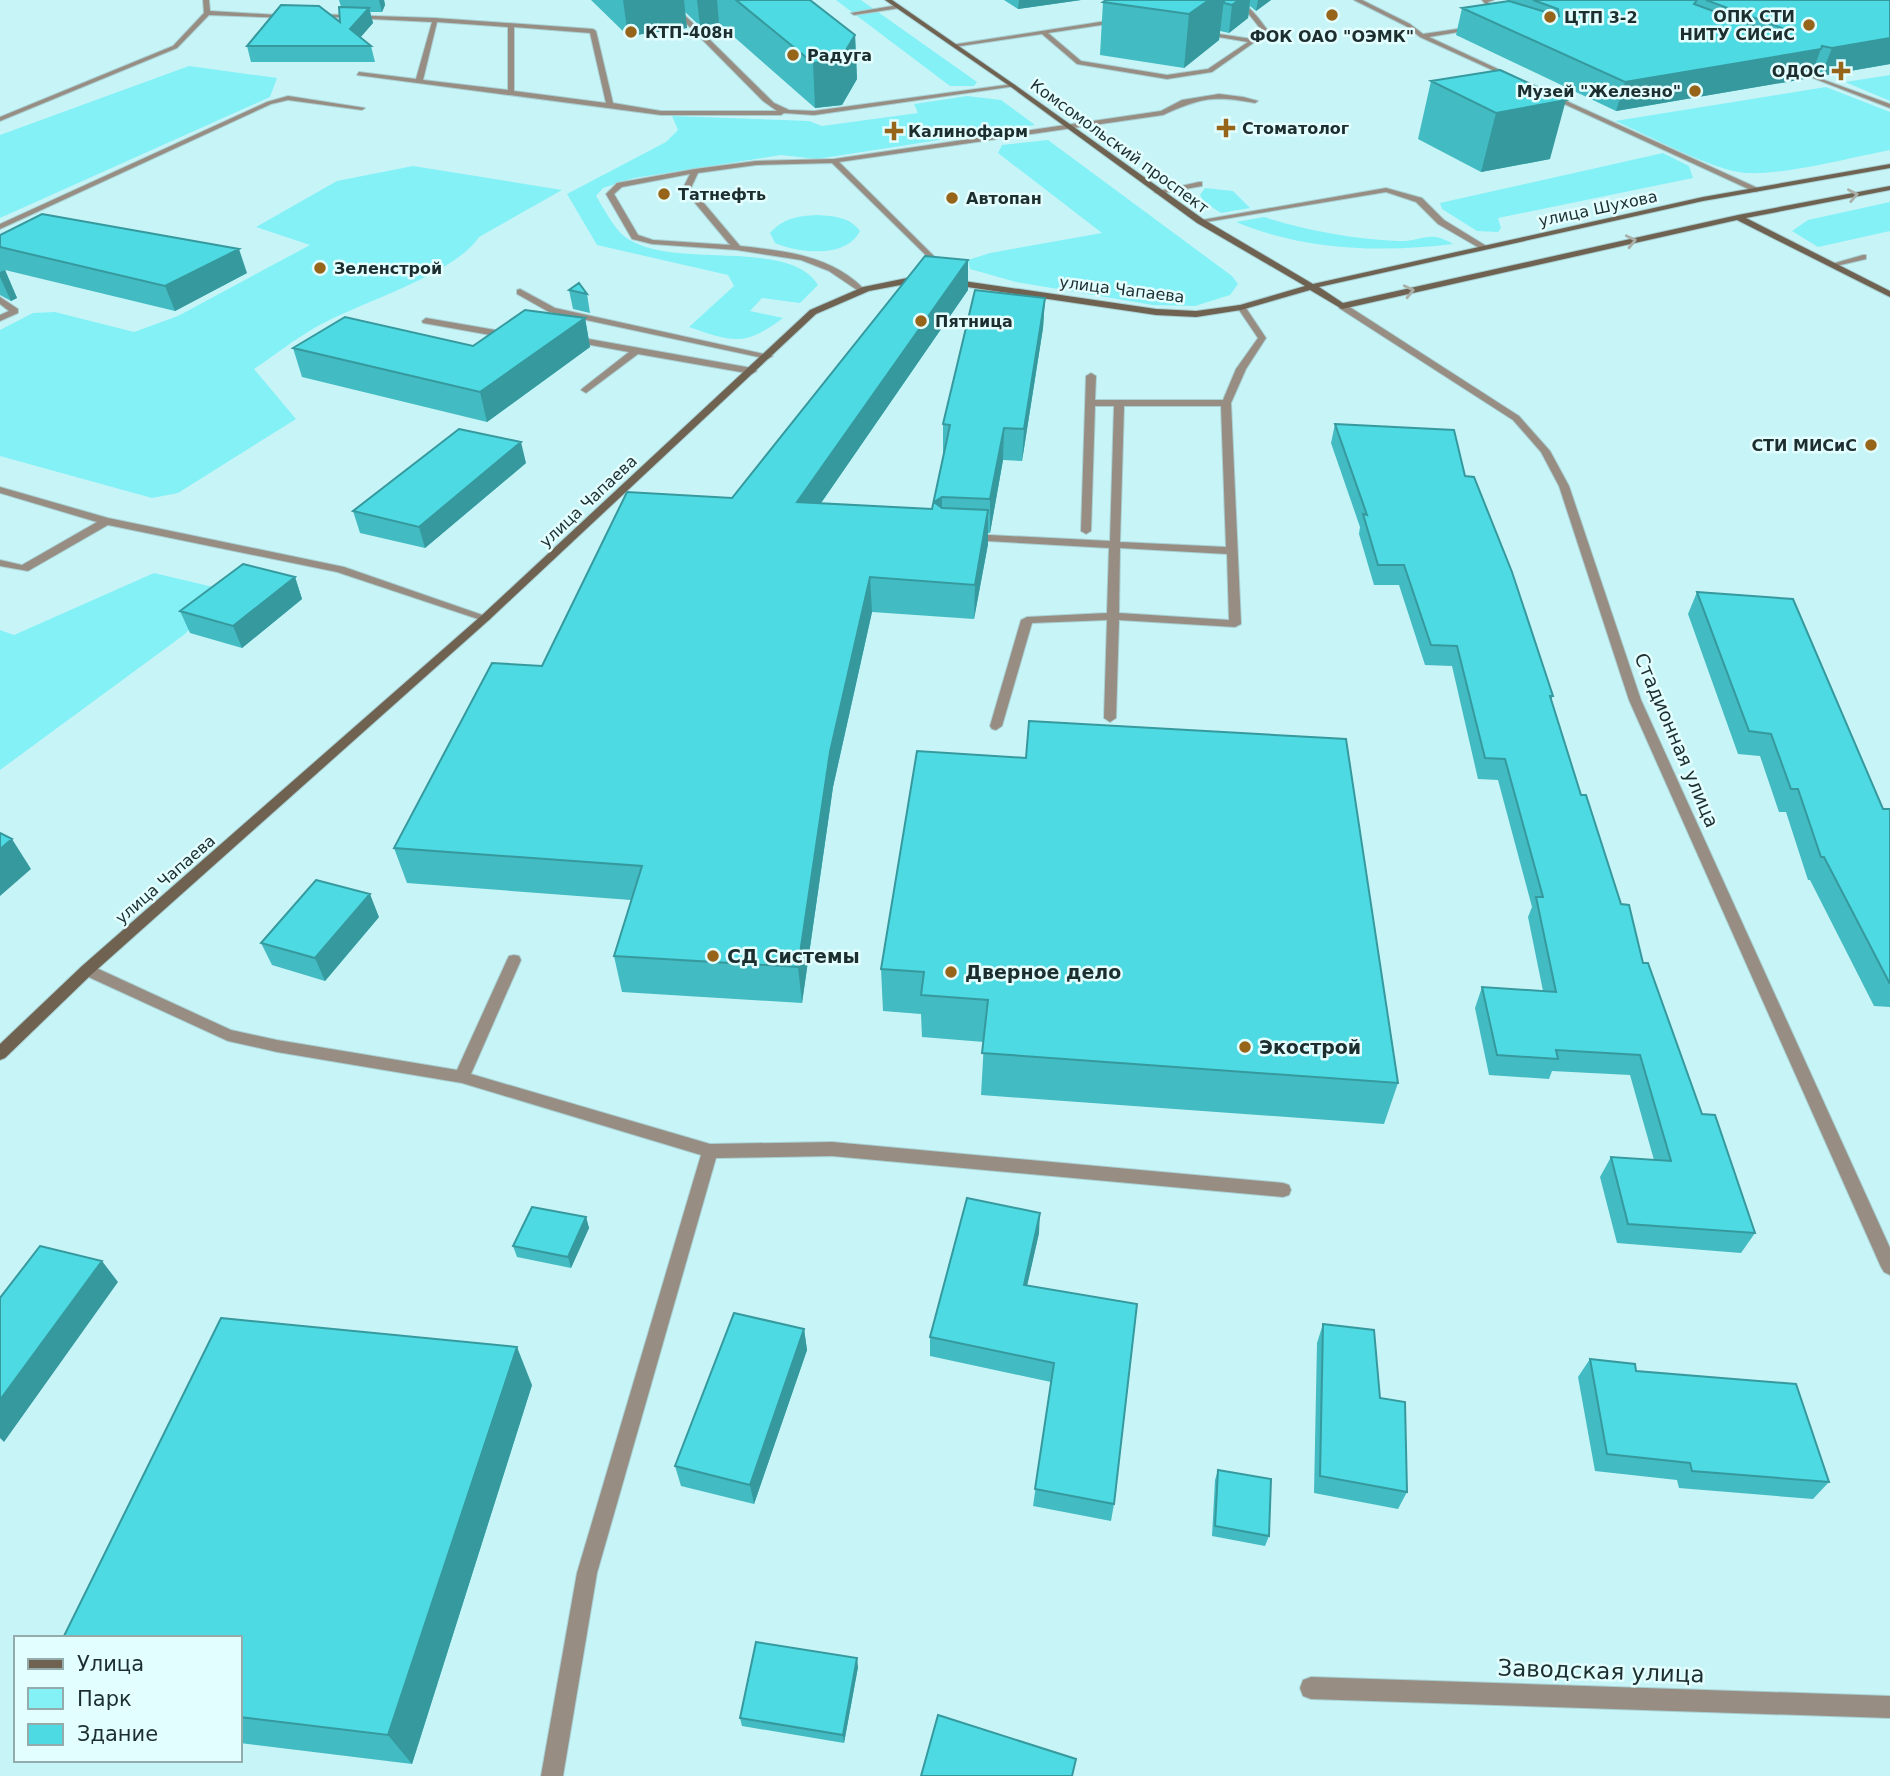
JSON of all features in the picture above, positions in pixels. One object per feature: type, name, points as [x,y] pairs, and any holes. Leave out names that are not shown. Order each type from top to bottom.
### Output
[{"type":"main road","name":"Комсомольский проспект","points":[[888,0],[1200,221],[1230,241],[1314,286],[1342,306]]},
{"type":"main road","name":"улица Шухова","points":[[1314,286],[1703,199],[1890,166]]},
{"type":"main road","points":[[1342,306],[1738,217],[1890,188]]},
{"type":"main road","points":[[1738,217],[1890,294]]},
{"type":"main road","name":"улица Чапаева","points":[[0,1054],[87,970],[485,618],[813,312],[860,289],[889,283],[943,281],[1156,312],[1196,314],[1241,307],[1314,286]]},
{"type":"street","points":[[0,118],[175,47],[206,13],[206,0]]},
{"type":"street","points":[[666,0],[772,108],[790,113]]},
{"type":"street","points":[[1044,33],[1079,63],[1167,77],[1210,71],[1266,32],[1246,7],[1232,0]]},
{"type":"street","points":[[1357,0],[1408,25],[1422,36],[1522,82]]},
{"type":"street","points":[[1491,0],[1484,1],[1504,23],[1491,25]]},
{"type":"street","points":[[854,13],[898,7]]},
{"type":"street","points":[[206,13],[435,20],[593,31],[610,106]]},
{"type":"street","points":[[419,81],[435,20]]},
{"type":"street","points":[[954,45],[1128,22]]},
{"type":"street","points":[[511,25],[511,93]]},
{"type":"street","points":[[1422,36],[1478,27]]},
{"type":"street","points":[[701,34],[731,30]]},
{"type":"street","points":[[1188,30],[1252,41]]},
{"type":"street","points":[[359,74],[661,113],[814,113],[1013,86]]},
{"type":"street","points":[[1815,77],[1890,106]]},
{"type":"street","points":[[932,88],[940,94]]},
{"type":"street","points":[[860,289],[842,272],[811,260],[737,248],[652,242],[635,237],[610,194],[620,185],[695,171],[756,163],[834,161],[1163,113],[1179,101],[1228,95],[1255,101]]},
{"type":"street","points":[[1546,97],[1559,99],[1758,190]]},
{"type":"street","points":[[0,228],[269,103],[288,98],[362,108]]},
{"type":"street","points":[[834,161],[943,281]]},
{"type":"street","points":[[687,188],[695,171]]},
{"type":"street","points":[[1158,192],[1199,184]]},
{"type":"street","points":[[1200,221],[1386,190],[1419,200],[1441,222],[1484,247]]},
{"type":"street","points":[[694,197],[737,248]]},
{"type":"street","points":[[1832,265],[1863,257]]},
{"type":"street","points":[[520,292],[552,310],[768,356]]},
{"type":"street","points":[[0,299],[15,311],[0,318]]},
{"type":"street","name":"Стадионная улица","points":[[1342,306],[1516,418],[1545,451],[1564,486],[1635,700],[1890,1267]]},
{"type":"street","points":[[996,726],[1027,620],[1112,615],[1235,624],[1226,403],[1241,369],[1262,338],[1241,307]]},
{"type":"street","points":[[426,321],[502,336],[514,334]]},
{"type":"street","points":[[564,337],[752,371]]},
{"type":"street","points":[[586,390],[636,351]]},
{"type":"street","points":[[1086,531],[1091,376]]},
{"type":"street","points":[[1090,403],[1226,403]]},
{"type":"street","points":[[1110,719],[1119,403]]},
{"type":"street","points":[[0,490],[106,521],[340,569],[485,618]]},
{"type":"street","points":[[0,563],[24,569],[106,521]]},
{"type":"street","points":[[955,537],[1231,551]]},
{"type":"street","points":[[462,1077],[514,960]]},
{"type":"street","points":[[87,970],[228,1035],[462,1077],[710,1150],[832,1149],[1283,1190]]},
{"type":"street","points":[[552,1776],[587,1573],[710,1150]]},
{"type":"street","name":"Заводская улица","points":[[1311,1688],[1890,1707]]},
{"type":"green space","points":[[836,0],[861,0],[977,82],[974,86],[950,86]]},
{"type":"green space","points":[[189,66],[277,78],[270,97],[0,218],[0,135]]},
{"type":"green space","points":[[1890,75],[1890,101],[1845,82]]},
{"type":"green space","points":[[1826,87],[1890,112],[1890,150],[1798,169],[1746,173],[1716,166],[1615,121]]},
{"type":"green space","points":[[967,96],[1001,100],[1035,125],[817,159],[781,155],[634,178],[603,188],[596,196],[612,222],[624,236],[644,246],[669,252],[756,257],[782,262],[803,270],[818,285],[800,303],[762,298],[750,311],[783,318],[748,338],[717,336],[689,327],[734,286],[728,275],[597,245],[567,194],[666,142],[678,130],[672,116],[809,121],[822,126],[918,113],[914,104]]},
{"type":"green space","points":[[1048,140],[1232,276],[1238,284],[1230,295],[1195,306],[1153,305],[1016,282],[970,269],[968,260],[990,253],[1102,233],[998,153],[1002,145]]},
{"type":"green space","points":[[1663,153],[1689,166],[1693,178],[1498,218],[1501,228],[1498,232],[1477,231],[1442,209],[1440,203]]},
{"type":"green space","points":[[413,166],[562,190],[479,237],[467,251],[449,264],[316,327],[254,369],[296,419],[178,493],[152,498],[0,456],[0,330],[33,313],[55,312],[134,332],[178,316],[310,245],[256,227],[337,181]]},
{"type":"green space","points":[[1205,188],[1233,191],[1250,208],[1221,213],[1204,202],[1200,195]]},
{"type":"green space","points":[[1890,202],[1890,231],[1818,247],[1792,231],[1808,220]]},
{"type":"green space","points":[[817,215],[846,220],[860,231],[853,240],[833,250],[809,251],[775,243],[770,233],[780,224],[797,217]]},
{"type":"green space","points":[[1264,217],[1347,236],[1397,241],[1437,237],[1453,244],[1398,248],[1343,247],[1288,239],[1236,222]]},
{"type":"green space","points":[[154,573],[226,590],[185,634],[0,770],[0,630],[14,635]]},
{"type":"building","points":[[736,0],[810,0],[855,35],[840,60],[813,63]]},
{"type":"building","points":[[1209,0],[1189,14],[1103,2]]},
{"type":"building","points":[[1224,0],[1239,0],[1232,5],[1224,3]]},
{"type":"building","points":[[1533,0],[1697,0],[1694,4],[1776,34],[1784,33],[1782,28],[1706,0],[1890,0],[1890,38],[1832,48],[1822,46],[1821,49],[1625,82],[1462,8],[1509,1],[1559,16],[1558,9]]},
{"type":"building","points":[[281,5],[319,6],[340,22],[339,7],[369,8],[350,29],[371,46],[247,46]]},
{"type":"building","points":[[1500,70],[1566,100],[1496,113],[1431,81]]},
{"type":"building","points":[[42,214],[239,249],[165,286],[0,247],[0,235]]},
{"type":"building","points":[[925,256],[968,260],[797,502],[932,509],[950,425],[943,424],[975,290],[1045,298],[1024,429],[1004,428],[990,499],[942,497],[934,502],[942,508],[988,510],[975,585],[870,577],[830,752],[798,967],[614,956],[642,866],[394,848],[492,663],[542,666],[627,492],[732,498]]},
{"type":"building","points":[[579,283],[587,294],[569,290]]},
{"type":"building","points":[[525,310],[585,318],[480,392],[293,348],[345,317],[473,346]]},
{"type":"building","points":[[1335,424],[1454,430],[1465,476],[1474,477],[1512,572],[1553,696],[1550,696],[1581,795],[1586,795],[1621,904],[1629,905],[1643,963],[1648,963],[1702,1114],[1715,1115],[1755,1233],[1628,1224],[1611,1157],[1671,1161],[1640,1055],[1556,1050],[1558,1059],[1497,1055],[1482,987],[1556,992],[1536,897],[1543,897],[1505,759],[1485,758],[1457,646],[1431,645],[1404,565],[1378,565],[1363,514],[1367,515]]},
{"type":"building","points":[[459,429],[521,442],[419,527],[353,511]]},
{"type":"building","points":[[243,564],[295,577],[233,626],[180,611]]},
{"type":"building","points":[[1697,592],[1793,599],[1883,809],[1890,809],[1890,984],[1824,857],[1821,857],[1798,789],[1791,789],[1771,734],[1749,731]]},
{"type":"building","points":[[1029,721],[1346,739],[1398,1083],[982,1053],[988,1000],[921,995],[924,972],[881,969],[917,751],[1026,758]]},
{"type":"building","points":[[0,833],[12,839],[0,849]]},
{"type":"building","points":[[316,880],[370,894],[315,958],[261,943]]},
{"type":"building","points":[[967,1198],[1040,1213],[1024,1285],[1137,1304],[1114,1504],[1035,1489],[1054,1363],[930,1337]]},
{"type":"building","points":[[532,1207],[586,1217],[568,1257],[513,1246]]},
{"type":"building","points":[[40,1246],[102,1261],[0,1400],[0,1298]]},
{"type":"building","points":[[734,1313],[804,1329],[750,1485],[675,1466]]},
{"type":"building","points":[[221,1318],[517,1347],[388,1735],[242,1717],[242,1636],[64,1636]]},
{"type":"building","points":[[1323,1324],[1374,1330],[1380,1398],[1405,1402],[1407,1492],[1320,1476]]},
{"type":"building","points":[[1590,1359],[1635,1364],[1636,1371],[1796,1384],[1829,1482],[1692,1471],[1690,1463],[1607,1454]]},
{"type":"building","points":[[1218,1470],[1271,1479],[1269,1536],[1215,1526]]},
{"type":"building","points":[[756,1642],[857,1658],[843,1735],[740,1718]]},
{"type":"building","points":[[938,1715],[1076,1759],[1072,1776],[921,1776]]},
{"type":"place","name":"ФОК ОАО \"ОЭМК\"","points":[[1332,15]]},
{"type":"place","name":"ЦТП 3-2","points":[[1550,17]]},
{"type":"place","name":"ОПК СТИ НИТУ СИСиС","points":[[1809,25]]},
{"type":"place","name":"КТП-408н","points":[[631,32]]},
{"type":"place","name":"Радуга","points":[[793,55]]},
{"type":"place","name":"ОДОС","points":[[1841,71]]},
{"type":"place","name":"Музей \"Железно\"","points":[[1695,91]]},
{"type":"place","name":"Стоматолог","points":[[1226,128]]},
{"type":"place","name":"Калинофарм","points":[[894,131]]},
{"type":"place","name":"Татнефть","points":[[664,194]]},
{"type":"place","name":"Автопан","points":[[952,198]]},
{"type":"place","name":"Зеленстрой","points":[[320,268]]},
{"type":"place","name":"Пятница","points":[[921,321]]},
{"type":"place","name":"СТИ МИСиС","points":[[1871,445]]},
{"type":"place","name":"СД Системы","points":[[713,956]]},
{"type":"place","name":"Дверное дело","points":[[951,972]]},
{"type":"place","name":"Экострой","points":[[1245,1047]]}]
